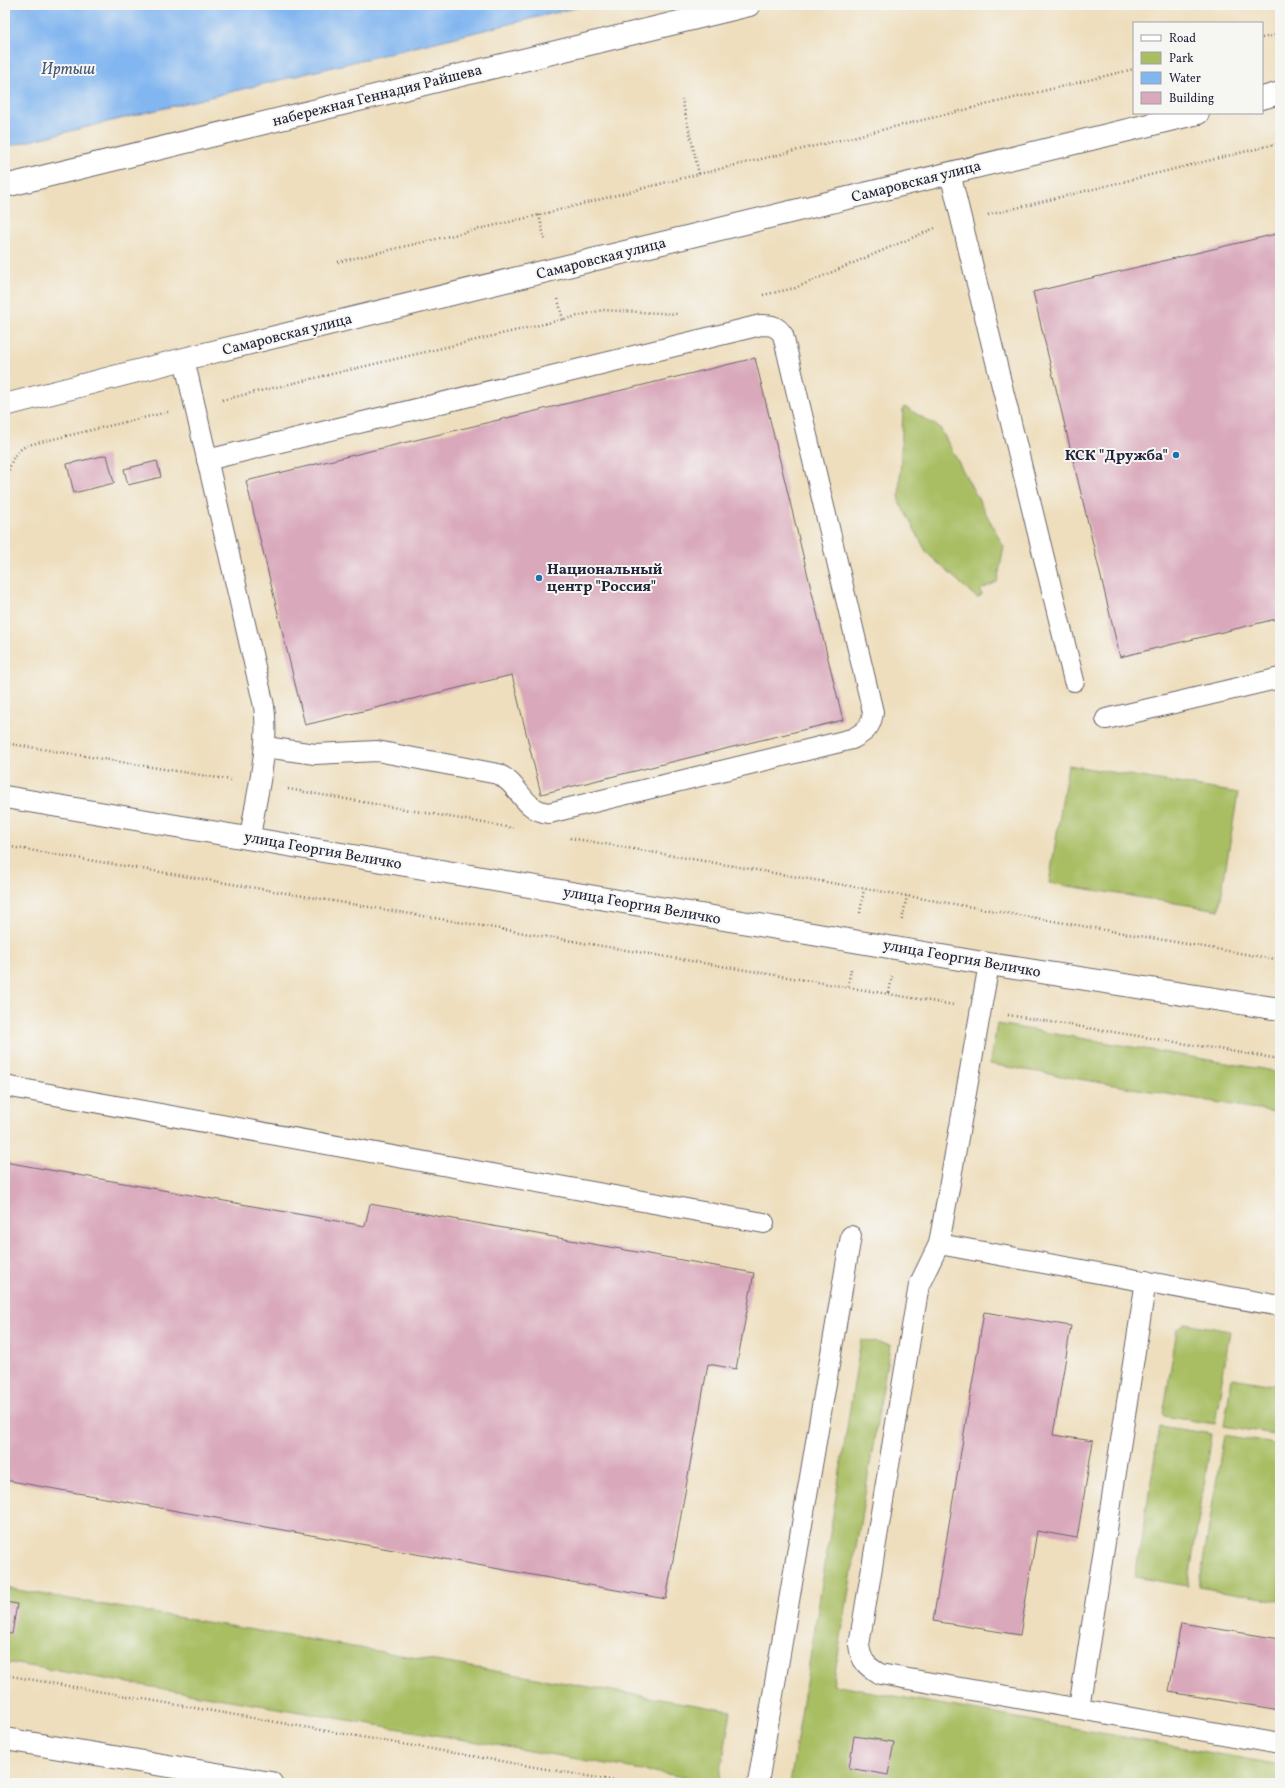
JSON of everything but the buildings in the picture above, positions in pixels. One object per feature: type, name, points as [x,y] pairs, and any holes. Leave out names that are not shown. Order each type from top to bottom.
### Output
[{"type":"street","name":"набережная Геннадия Райшева","points":[[5,186],[749,5]]},
{"type":"street","points":[[1263,98],[1280,93]]},
{"type":"street","name":"Самаровская улица","points":[[5,405],[184,359],[1194,114]]},
{"type":"street","name":"улица Георгия Величко","points":[[5,797],[989,964],[1280,1010]]},
{"type":"street","points":[[5,1739],[270,1783]]},
{"type":"lane","points":[[950,173],[1074,681]]},
{"type":"lane","points":[[207,460],[761,325],[771,325],[778,328],[783,335],[873,712],[872,724],[865,732],[852,739],[549,813],[533,809],[508,778],[498,774],[377,751],[315,754],[265,747]]},
{"type":"lane","points":[[184,359],[264,706],[266,722],[265,747],[250,838]]},
{"type":"lane","points":[[1106,719],[1280,678]]},
{"type":"lane","points":[[989,964],[939,1244],[919,1285],[859,1645],[861,1658],[868,1667],[880,1674],[1280,1744]]},
{"type":"lane","points":[[5,1086],[764,1223]]},
{"type":"lane","points":[[758,1783],[851,1236]]},
{"type":"lane","points":[[939,1244],[1280,1306]]},
{"type":"lane","points":[[1079,1708],[1146,1281]]},
{"type":"path","points":[[1263,38],[1280,34]]},
{"type":"path","points":[[338,262],[539,215],[699,174],[1133,69]]},
{"type":"path","points":[[682,100],[699,174]]},
{"type":"path","points":[[756,297],[795,288],[942,226],[1280,143]]},
{"type":"path","points":[[5,498],[12,460],[15,453],[28,445],[603,310],[680,314]]},
{"type":"path","points":[[5,743],[258,784],[518,829]]},
{"type":"path","points":[[565,837],[1280,960]]},
{"type":"path","points":[[5,846],[840,985],[980,1010],[1280,1058]]},
{"type":"path","points":[[5,1675],[627,1783]]},
{"type":"green space","points":[[905,407],[940,428],[1004,547],[997,582],[980,590],[982,595],[977,598],[927,553],[899,501],[903,408]]},
{"type":"green space","points":[[1068,765],[1238,793],[1219,910],[1049,883]]},
{"type":"green space","points":[[997,1024],[1280,1072],[1280,1113],[990,1064]]},
{"type":"green space","points":[[1185,1323],[1230,1331],[1215,1424],[1163,1416],[1177,1329]]},
{"type":"green space","points":[[861,1340],[890,1345],[833,1685],[1280,1765],[1280,1783],[790,1783]]},
{"type":"green space","points":[[1232,1378],[1280,1386],[1280,1435],[1224,1426]]},
{"type":"green space","points":[[1160,1426],[1212,1434],[1188,1586],[1135,1577]]},
{"type":"green space","points":[[1224,1435],[1280,1445],[1280,1601],[1199,1587]]},
{"type":"green space","points":[[5,1588],[731,1711],[719,1783],[5,1662]]},
{"type":"water","name":"Иртыш","points":[[5,5],[587,5],[5,147]]},
{"type":"place","name":"КСК \"Дружба\"","points":[[1176,455]]},
{"type":"place","name":"Национальный центр \"Россия\"","points":[[539,578]]}]
